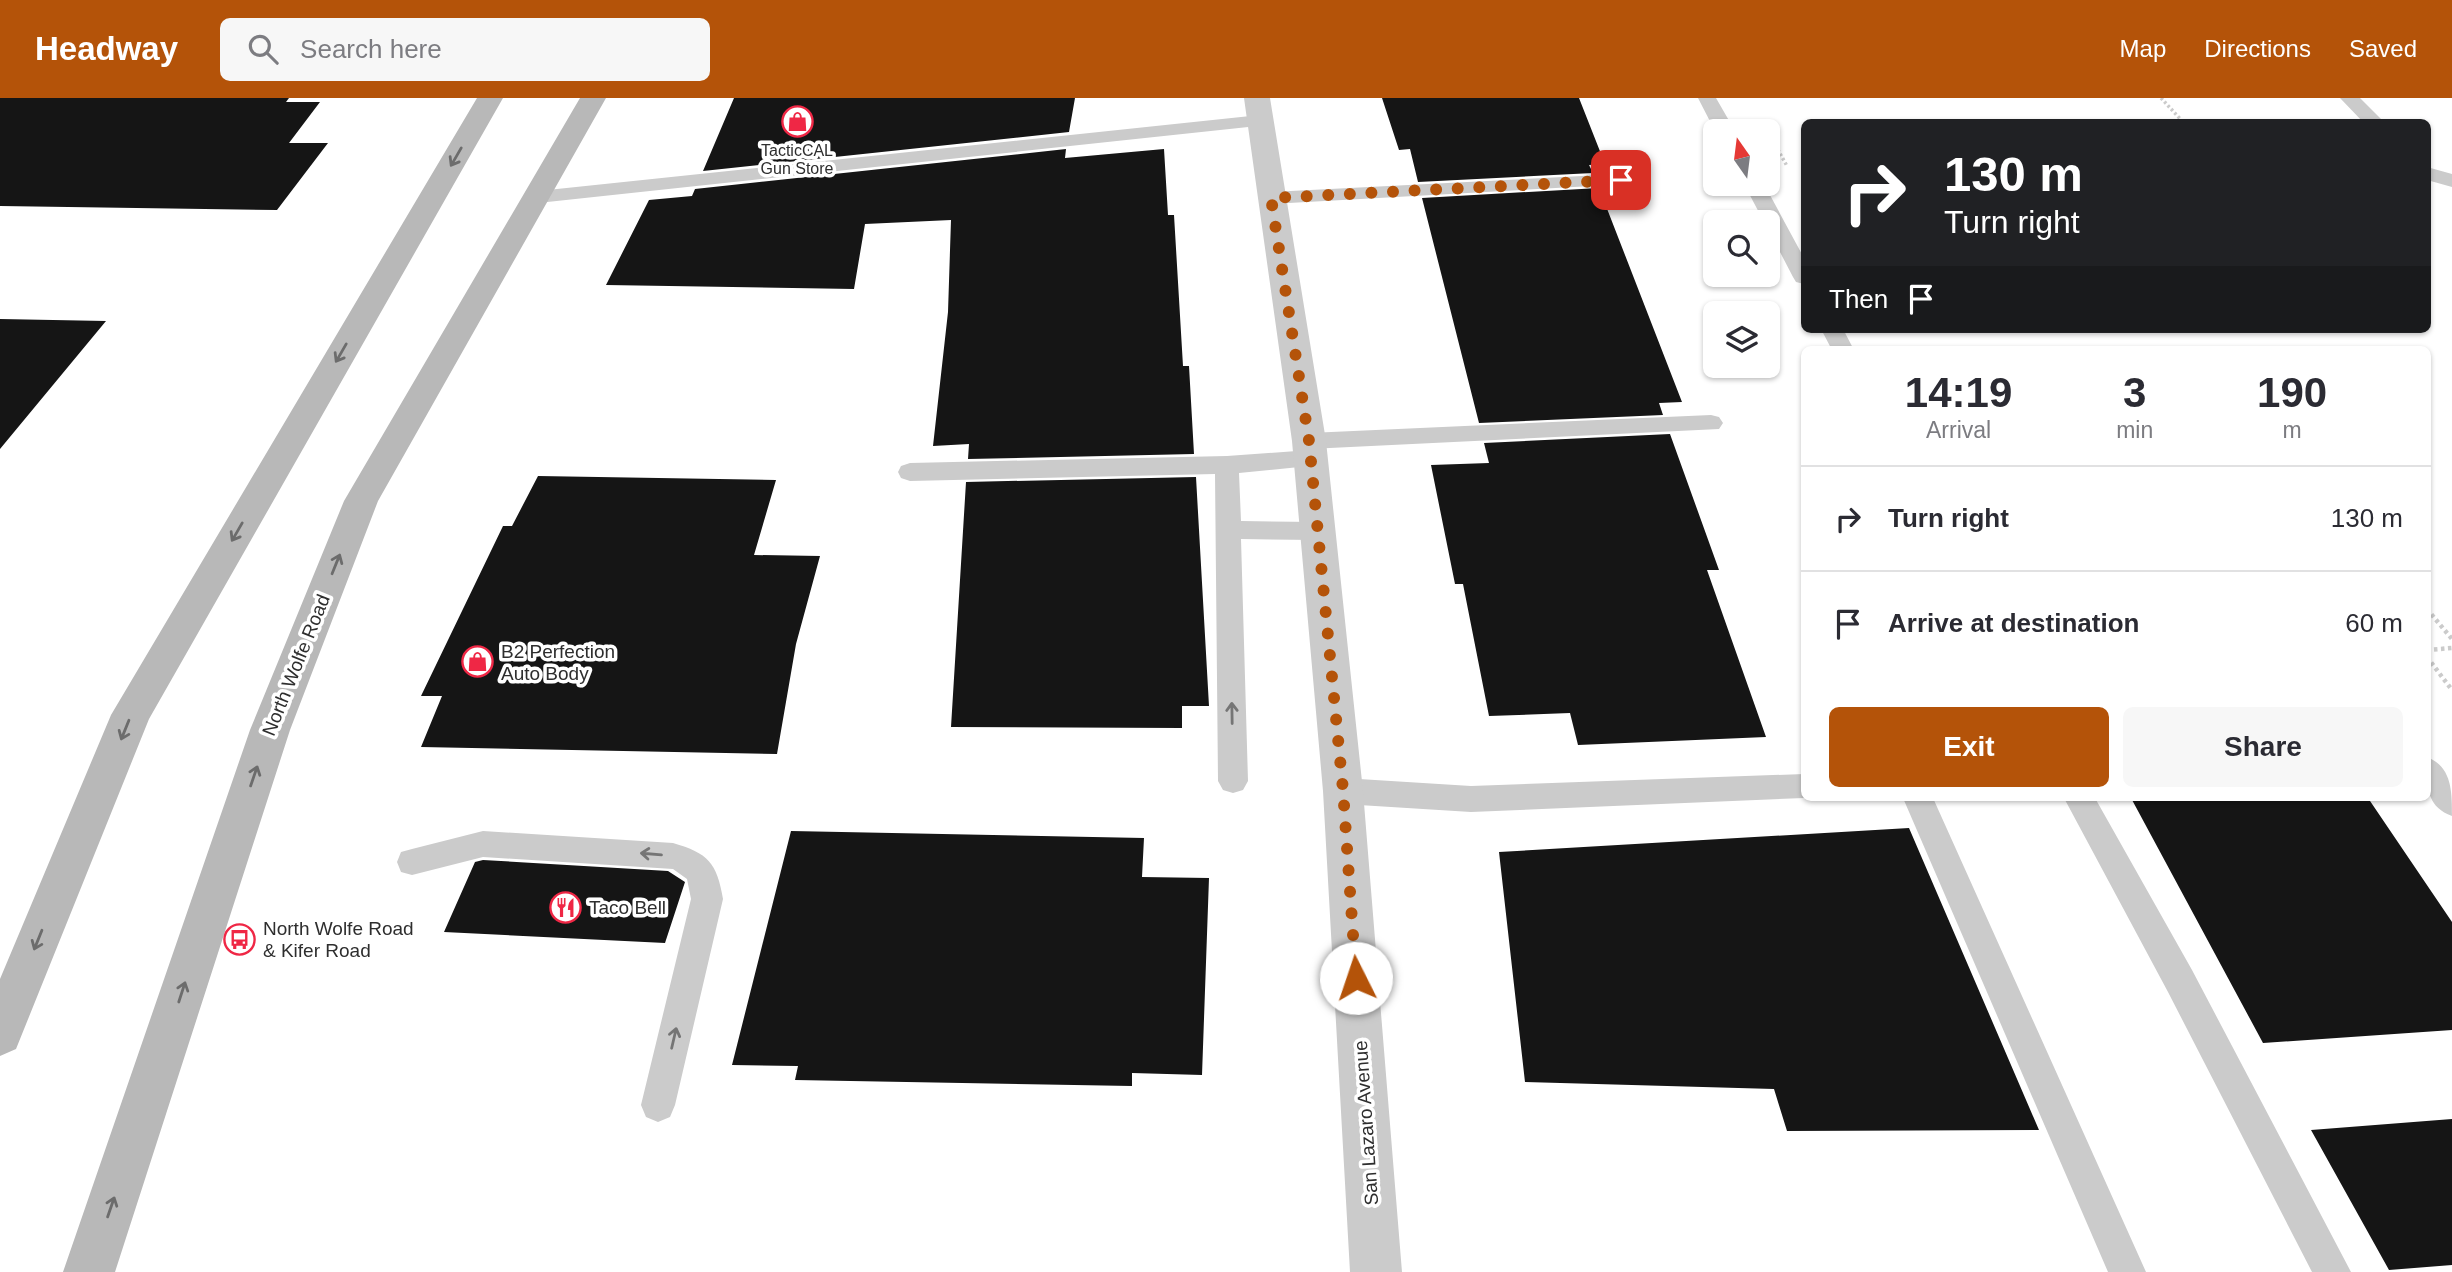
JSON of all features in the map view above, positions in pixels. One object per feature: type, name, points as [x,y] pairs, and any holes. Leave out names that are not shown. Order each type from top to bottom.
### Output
[{"type":"main road","points":[[0,1034],[131,715],[491,98]]},
{"type":"main road","name":"North Wolfe Road","points":[[89,1272],[270,730],[361,501],[593,98]]},
{"type":"street","name":"San Lazaro Avenue","points":[[1259,109],[1309,450],[1343,790],[1376,1272]]},
{"type":"lane","points":[[1707,98],[1718,119]]},
{"type":"lane","points":[[2349,98],[2372,119]]},
{"type":"lane","points":[[538,197],[1259,109]]},
{"type":"lane","points":[[2431,174],[2452,181]]},
{"type":"lane","points":[[1271,198],[1621,180]]},
{"type":"lane","points":[[1760,196],[1801,271]]},
{"type":"lane","points":[[910,471],[1227,465],[1309,450],[1711,424]]},
{"type":"lane","points":[[1227,465],[1233,781]]},
{"type":"lane","points":[[1230,530],[1316,531]]},
{"type":"lane","points":[[2431,774],[2452,803]]},
{"type":"lane","points":[[1343,790],[1471,799],[1801,786]]},
{"type":"lane","points":[[1919,801],[2127,1272]]},
{"type":"lane","points":[[2081,801],[2180,981],[2332,1272]]},
{"type":"lane","points":[[412,862],[483,844],[660,855],[693,861],[704,877],[707,899],[658,1105]]},
{"type":"path","points":[[2161,98],[2180,119]]},
{"type":"path","points":[[2431,614],[2452,639]]},
{"type":"path","points":[[2431,650],[2452,648]]},
{"type":"path","points":[[2431,662],[2452,690]]},
{"type":"building","points":[[0,98],[289,98],[286,102],[320,102],[289,143],[328,143],[277,210],[0,206]]},
{"type":"building","points":[[734,98],[1075,98],[1069,132],[703,171]]},
{"type":"building","points":[[1382,98],[1579,98],[1605,164],[1589,165],[1593,173],[1418,182],[1410,149],[1399,150]]},
{"type":"building","points":[[1066,149],[1065,158],[1164,149],[1168,215],[1174,215],[1183,366],[1189,366],[1194,454],[968,459],[969,444],[933,446],[948,312],[951,220],[865,224],[854,289],[606,285],[649,200],[692,196],[695,189]]},
{"type":"building","points":[[1599,188],[1682,402],[1659,403],[1663,415],[1479,423],[1422,198]]},
{"type":"building","points":[[0,319],[106,321],[0,449]]},
{"type":"building","points":[[1670,434],[1719,570],[1707,570],[1766,737],[1578,745],[1570,713],[1489,716],[1463,584],[1455,584],[1431,465],[1489,463],[1484,443]]},
{"type":"building","points":[[538,476],[776,480],[754,555],[820,556],[796,644],[777,754],[421,747],[442,696],[421,696],[503,526],[512,526]]},
{"type":"building","points":[[1196,477],[1209,706],[1182,706],[1182,728],[951,727],[966,482]]},
{"type":"building","points":[[2133,801],[2370,801],[2452,922],[2452,1030],[2263,1043]]},
{"type":"building","points":[[1909,828],[2039,1130],[1787,1131],[1774,1089],[1525,1082],[1499,852]]},
{"type":"building","points":[[791,831],[1144,838],[1142,877],[1209,878],[1202,1075],[1132,1073],[1132,1086],[795,1080],[798,1066],[732,1065]]},
{"type":"building","name":"Taco Bell","points":[[483,860],[668,871],[685,882],[665,943],[444,932],[475,862]]},
{"type":"building","points":[[2452,1119],[2452,1265],[2389,1270],[2311,1130]]},
{"type":"place","name":"TacticCAL Gun Store","points":[[797,121]]},
{"type":"place","name":"B2 Perfection Auto Body","points":[[478,662]]},
{"type":"place","name":"Taco Bell","points":[[566,907]]},
{"type":"place","name":"North Wolfe Road & Kifer Road","points":[[240,939]]},
{"type":"route","points":[[1356,978],[1343,790],[1309,441],[1271,198],[1621,180]]}]
